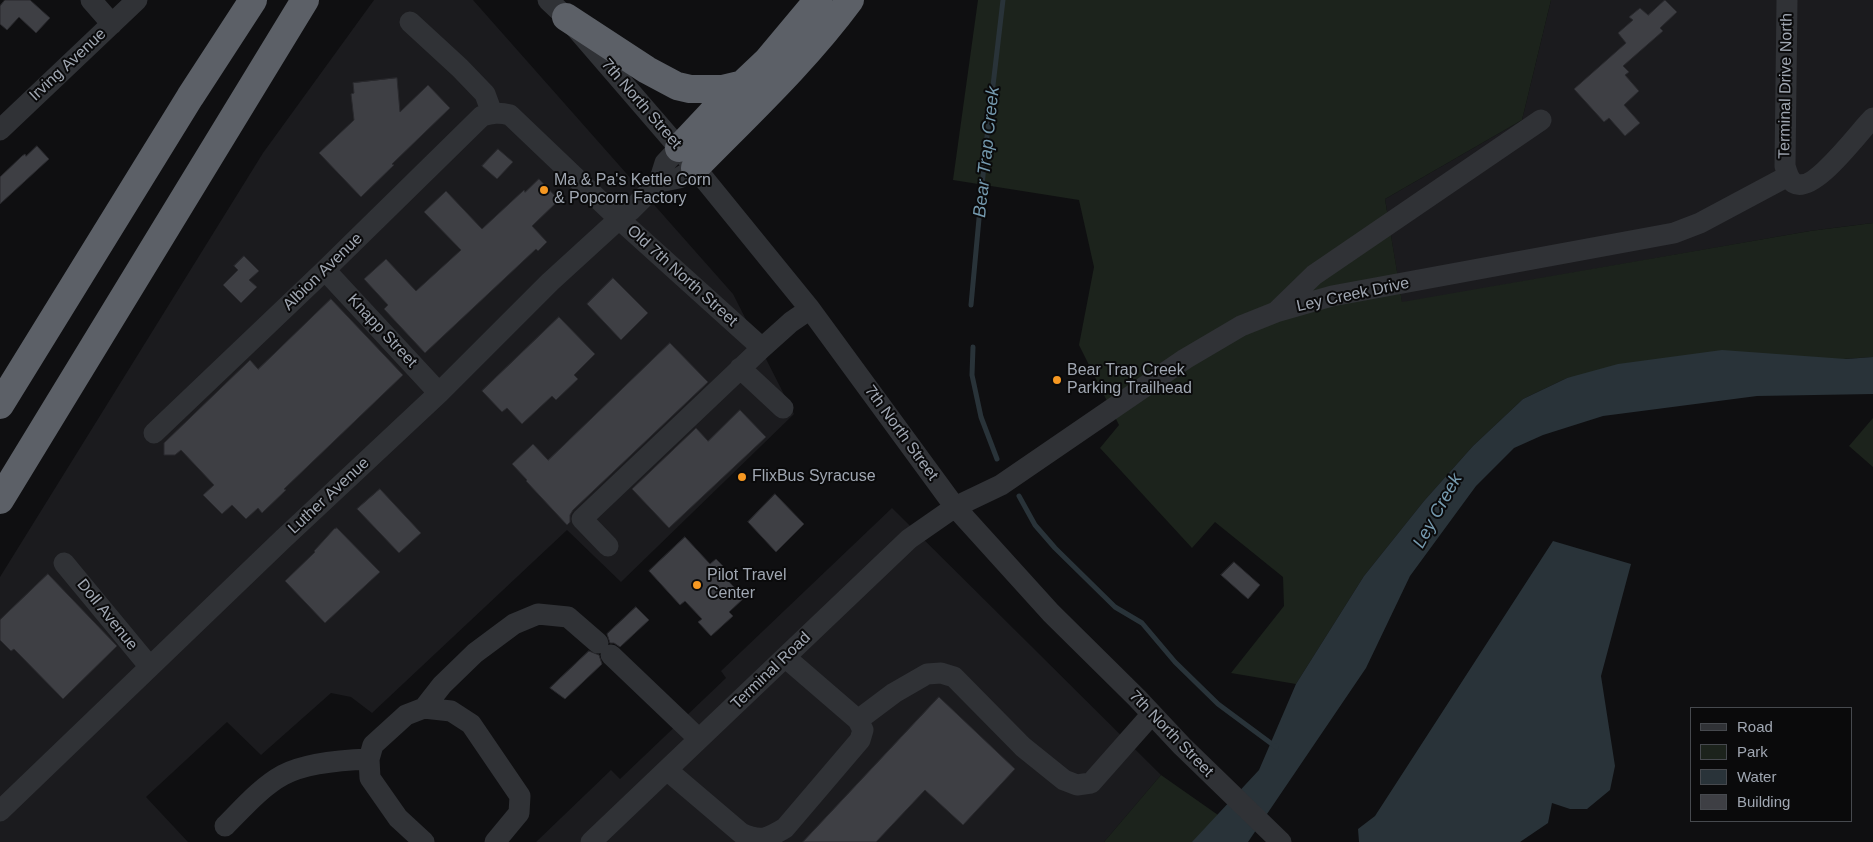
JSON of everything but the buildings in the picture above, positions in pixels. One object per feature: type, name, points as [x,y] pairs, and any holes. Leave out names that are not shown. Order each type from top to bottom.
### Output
[{"type":"highway","points":[[136,186],[240,0]]},
{"type":"highway","points":[[0,405],[253,0]]},
{"type":"highway","points":[[0,500],[305,0]]},
{"type":"highway","points":[[687,158],[711,114],[767,61],[818,0]]},
{"type":"highway","points":[[687,158],[797,64],[834,23],[850,0]]},
{"type":"highway","points":[[557,8],[647,70],[677,86],[690,89],[722,89],[743,84]]},
{"type":"street","points":[[91,0],[112,24]]},
{"type":"street","name":"Irving Avenue","points":[[0,130],[137,0]]},
{"type":"street","name":"Terminal Drive North","points":[[1787,0],[1785,166],[1792,182],[1797,184],[1808,182],[1835,163],[1873,118]]},
{"type":"street","name":"7th North Street","points":[[557,8],[687,158],[810,309],[955,507],[1051,613],[1182,746],[1281,842]]},
{"type":"street","points":[[410,22],[486,94],[492,113]]},
{"type":"street","name":"Old 7th North Street","points":[[492,113],[500,112],[510,115],[619,219],[762,348]]},
{"type":"street","name":"Albion Avenue","points":[[154,433],[325,270],[482,116],[492,113]]},
{"type":"street","points":[[1276,312],[1314,275],[1541,120]]},
{"type":"street","name":"Luther Avenue","points":[[0,811],[283,538],[439,393],[550,282],[631,210],[659,182],[678,178],[687,158]]},
{"type":"street","name":"Ley Creek Drive","points":[[955,507],[1001,485],[1184,360],[1241,326],[1276,312],[1332,296],[1674,234],[1700,223],[1788,176]]},
{"type":"street","name":"Knapp Street","points":[[325,270],[439,393]]},
{"type":"street","points":[[608,546],[582,519],[740,368],[791,322],[810,309]]},
{"type":"street","points":[[740,368],[783,408]]},
{"type":"street","name":"Terminal Road","points":[[592,842],[909,539],[955,507]]},
{"type":"street","name":"Doll Avenue","points":[[64,563],[150,667]]},
{"type":"street","points":[[424,708],[442,685],[475,653],[514,624],[538,614],[568,617],[699,739]]},
{"type":"street","points":[[667,770],[750,839],[769,837],[785,828],[860,740],[863,730],[858,720],[785,657]]},
{"type":"street","points":[[858,720],[894,693],[927,674],[941,673],[954,678],[1023,747],[1064,780],[1077,785],[1091,783],[1152,714]]},
{"type":"street","points":[[424,842],[398,818],[370,778],[369,759],[373,745],[406,715],[424,708],[450,711],[471,724],[520,796],[519,813],[495,842]]},
{"type":"street","points":[[225,826],[258,794],[283,775],[308,767],[342,760],[369,759]]},
{"type":"shaded area","points":[[374,0],[473,0],[733,294],[794,414],[621,582],[567,530],[372,713],[351,697],[331,693],[261,755],[227,722],[146,797],[188,842],[0,842],[0,577],[263,153]]},
{"type":"shaded area","points":[[1551,0],[1873,0],[1873,223],[1810,231],[1402,303],[1385,199],[1522,120]]},
{"type":"shaded area","points":[[892,508],[1161,775],[1104,842],[536,842],[611,770],[620,779],[726,678],[721,671]]},
{"type":"green space","points":[[978,0],[1551,0],[1522,120],[1385,199],[1402,302],[1810,231],[1873,223],[1873,357],[1567,378],[1523,399],[1473,446],[1424,501],[1364,576],[1296,684],[1231,673],[1284,606],[1283,577],[1215,522],[1192,548],[1100,448],[1119,425],[1079,345],[1094,267],[1079,200],[953,180]]},
{"type":"green space","points":[[1873,418],[1873,467],[1849,446]]},
{"type":"green space","points":[[1161,775],[1228,822],[1200,842],[1104,842]]},
{"type":"water","name":"Ley Creek","points":[[1722,350],[1846,359],[1873,357],[1873,394],[1757,396],[1603,416],[1543,435],[1514,448],[1476,486],[1410,576],[1366,668],[1248,842],[1192,842],[1259,770],[1296,684],[1364,576],[1424,501],[1473,446],[1523,399],[1567,378],[1618,364]]},
{"type":"water","points":[[1553,541],[1631,564],[1601,676],[1615,766],[1610,790],[1587,809],[1570,809],[1552,803],[1548,823],[1520,842],[1359,842],[1358,829],[1375,816]]},
{"type":"waterway","name":"Bear Trap Creek","points":[[971,305],[985,154],[1003,0]]},
{"type":"waterway","name":"Bear Trap Creek","points":[[973,347],[972,375],[981,417],[997,459]]},
{"type":"waterway","name":"Bear Trap Creek","points":[[1019,496],[1035,525],[1055,548],[1115,607],[1142,623],[1175,662],[1218,704],[1276,747]]},
{"type":"place","name":"Ma & Pa's Kettle Corn & Popcorn Factory","points":[[544,190]]},
{"type":"place","name":"Bear Trap Creek Parking Trailhead","points":[[1057,380]]},
{"type":"place","name":"FlixBus Syracuse","points":[[742,477]]},
{"type":"place","name":"Pilot Travel Center","points":[[697,585]]}]
